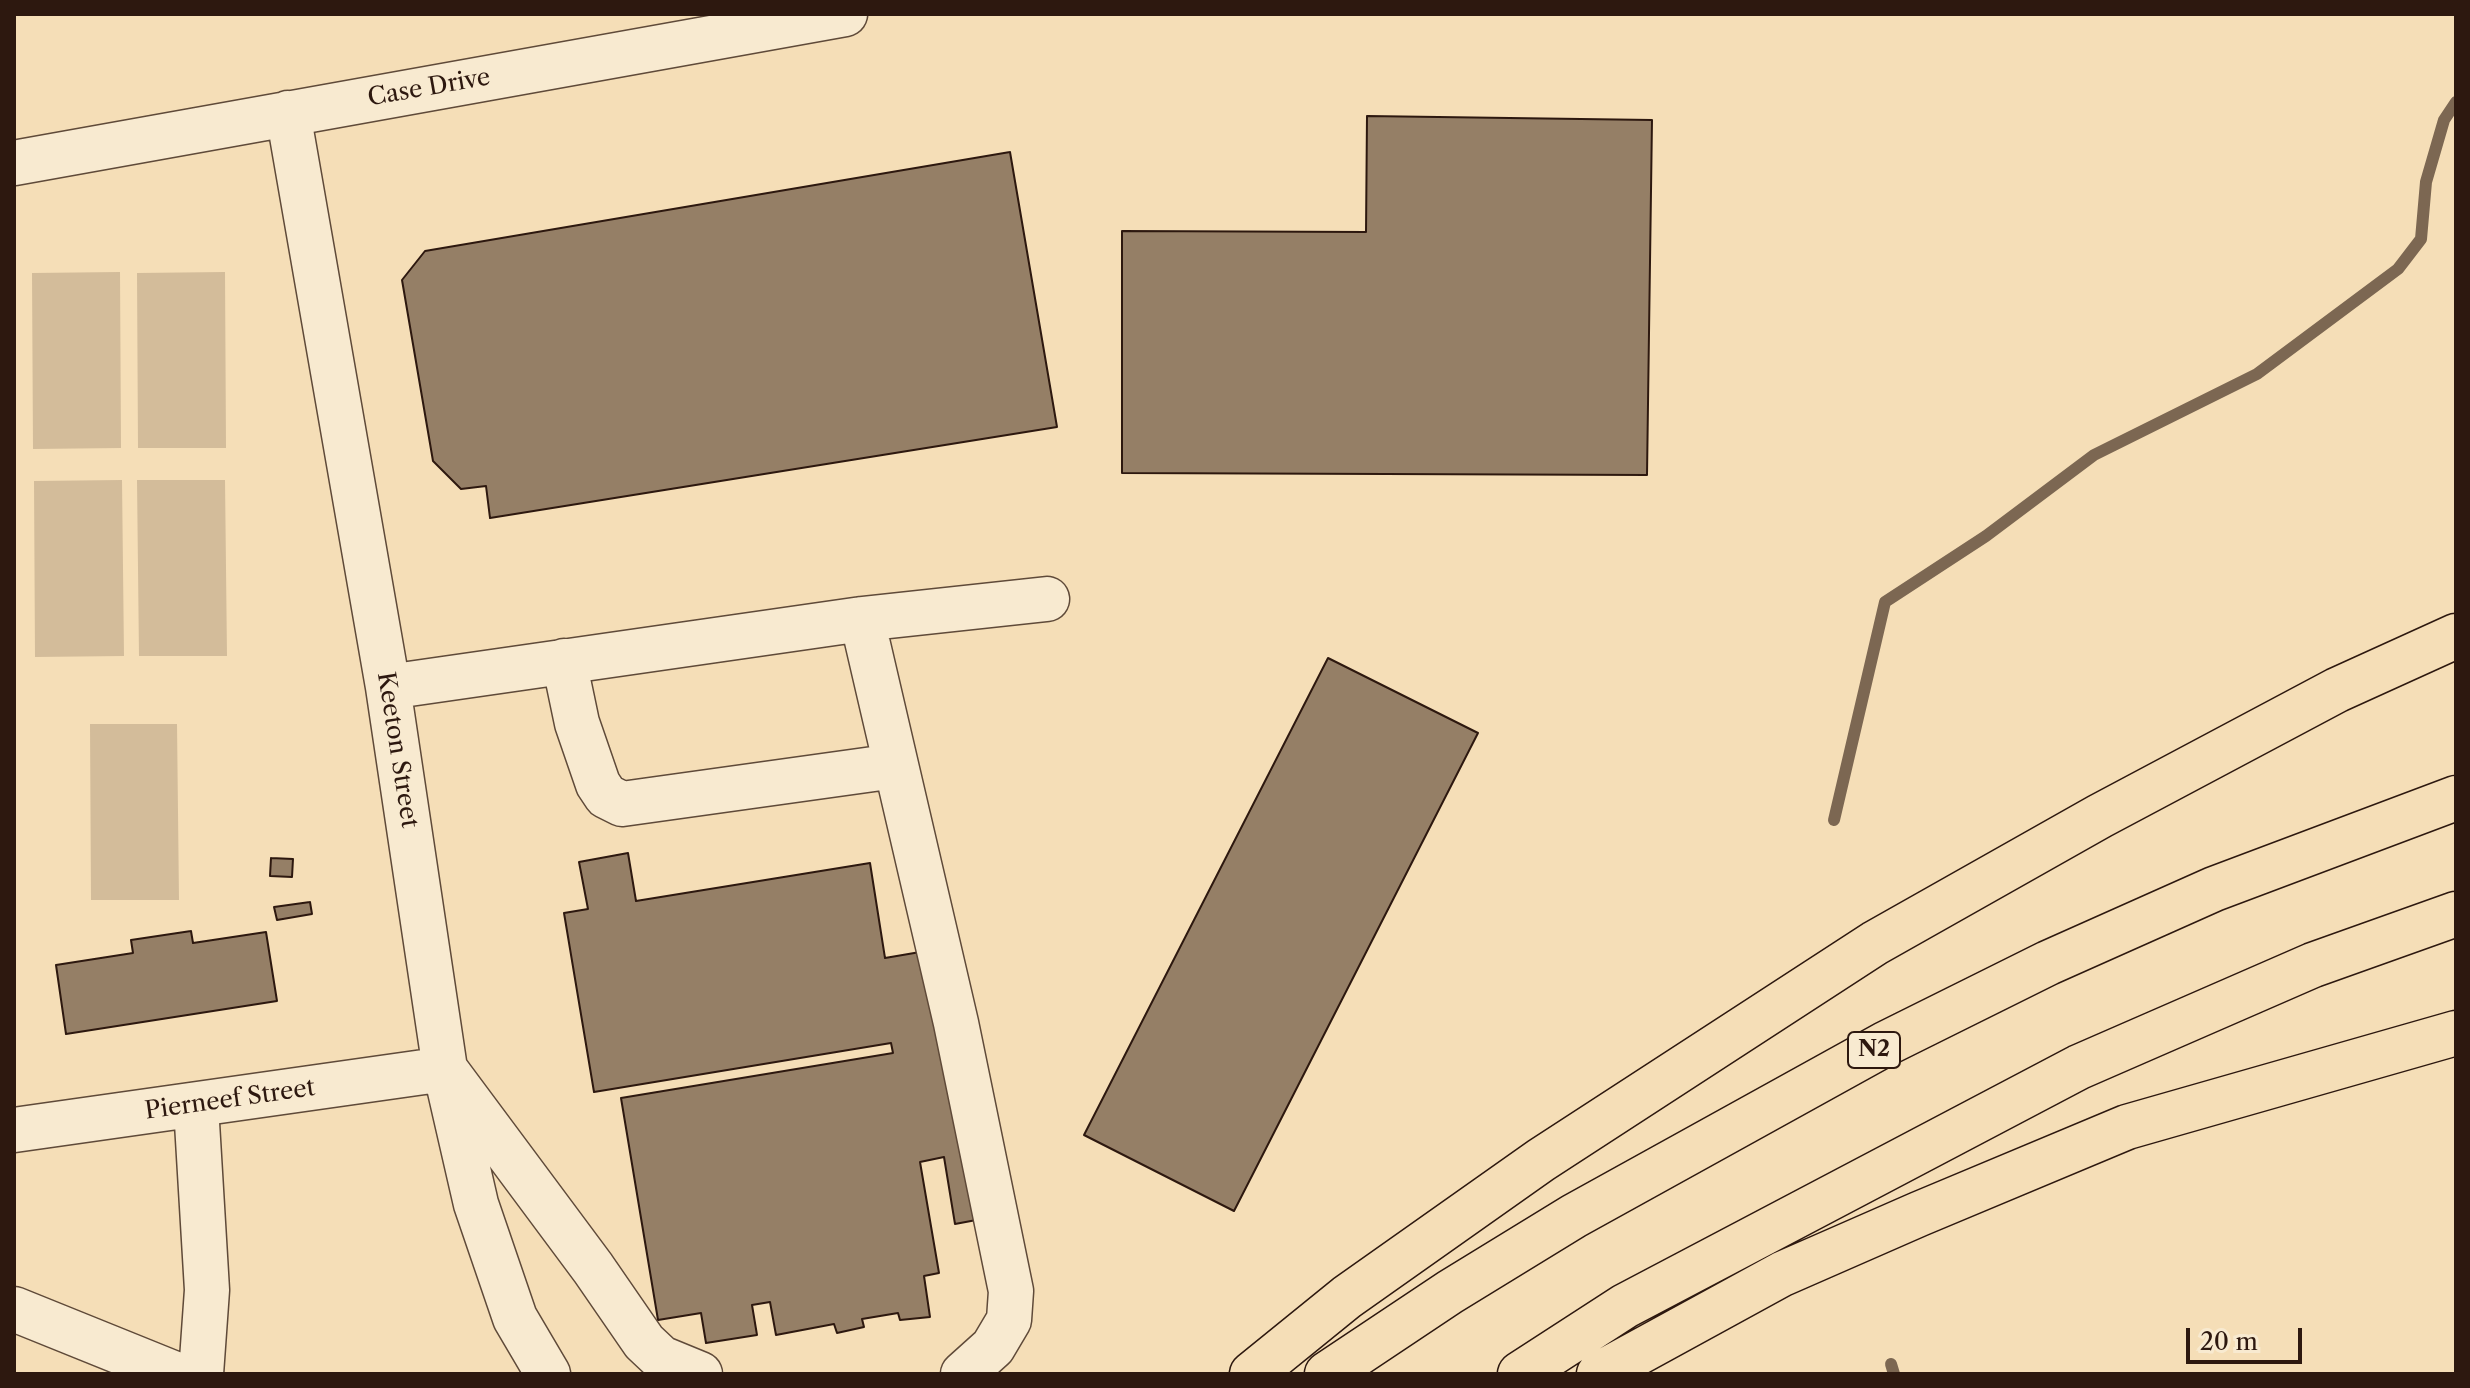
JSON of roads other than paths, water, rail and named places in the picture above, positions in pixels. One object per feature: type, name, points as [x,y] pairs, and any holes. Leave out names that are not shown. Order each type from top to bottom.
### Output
[{"type":"highway","points":[[1252,1374],[1347,1297],[1541,1160],[1875,943],[2100,816],[2323,698],[2456,636]]},
{"type":"highway","name":"N2","points":[[1327,1374],[1450,1292],[1574,1216],[1885,1044],[2048,963],[2214,889],[2456,798]]},
{"type":"highway","points":[[1520,1374],[1625,1306],[2079,1067],[2313,965],[2456,914]]},
{"type":"highway","points":[[1599,1374],[1782,1274],[2127,1127],[2456,1033]]},
{"type":"street","name":"Case Drive","points":[[14,163],[845,14]]},
{"type":"street","name":"Keeton Street","points":[[288,113],[388,687],[445,1069],[476,1204],[515,1318],[548,1374]]},
{"type":"street","points":[[388,687],[862,619],[1047,599]]},
{"type":"street","points":[[862,619],[956,1023],[1011,1291],[1009,1320],[993,1347],[963,1374]]},
{"type":"street","points":[[564,661],[577,723],[598,784],[606,796],[622,804],[895,766]]},
{"type":"street","points":[[445,1069],[644,1342],[661,1358],[700,1374]]},
{"type":"street","name":"Pierneef Street","points":[[14,1130],[445,1069]]},
{"type":"street","points":[[196,1106],[207,1290],[201,1374]]},
{"type":"street","points":[[14,1309],[175,1374]]},
{"type":"waterway","points":[[1834,820],[1885,602],[1986,536],[2094,455],[2257,374],[2398,269],[2421,239],[2426,182],[2444,120],[2456,102]]},
{"type":"waterway","points":[[1891,1364],[1894,1374]]}]
